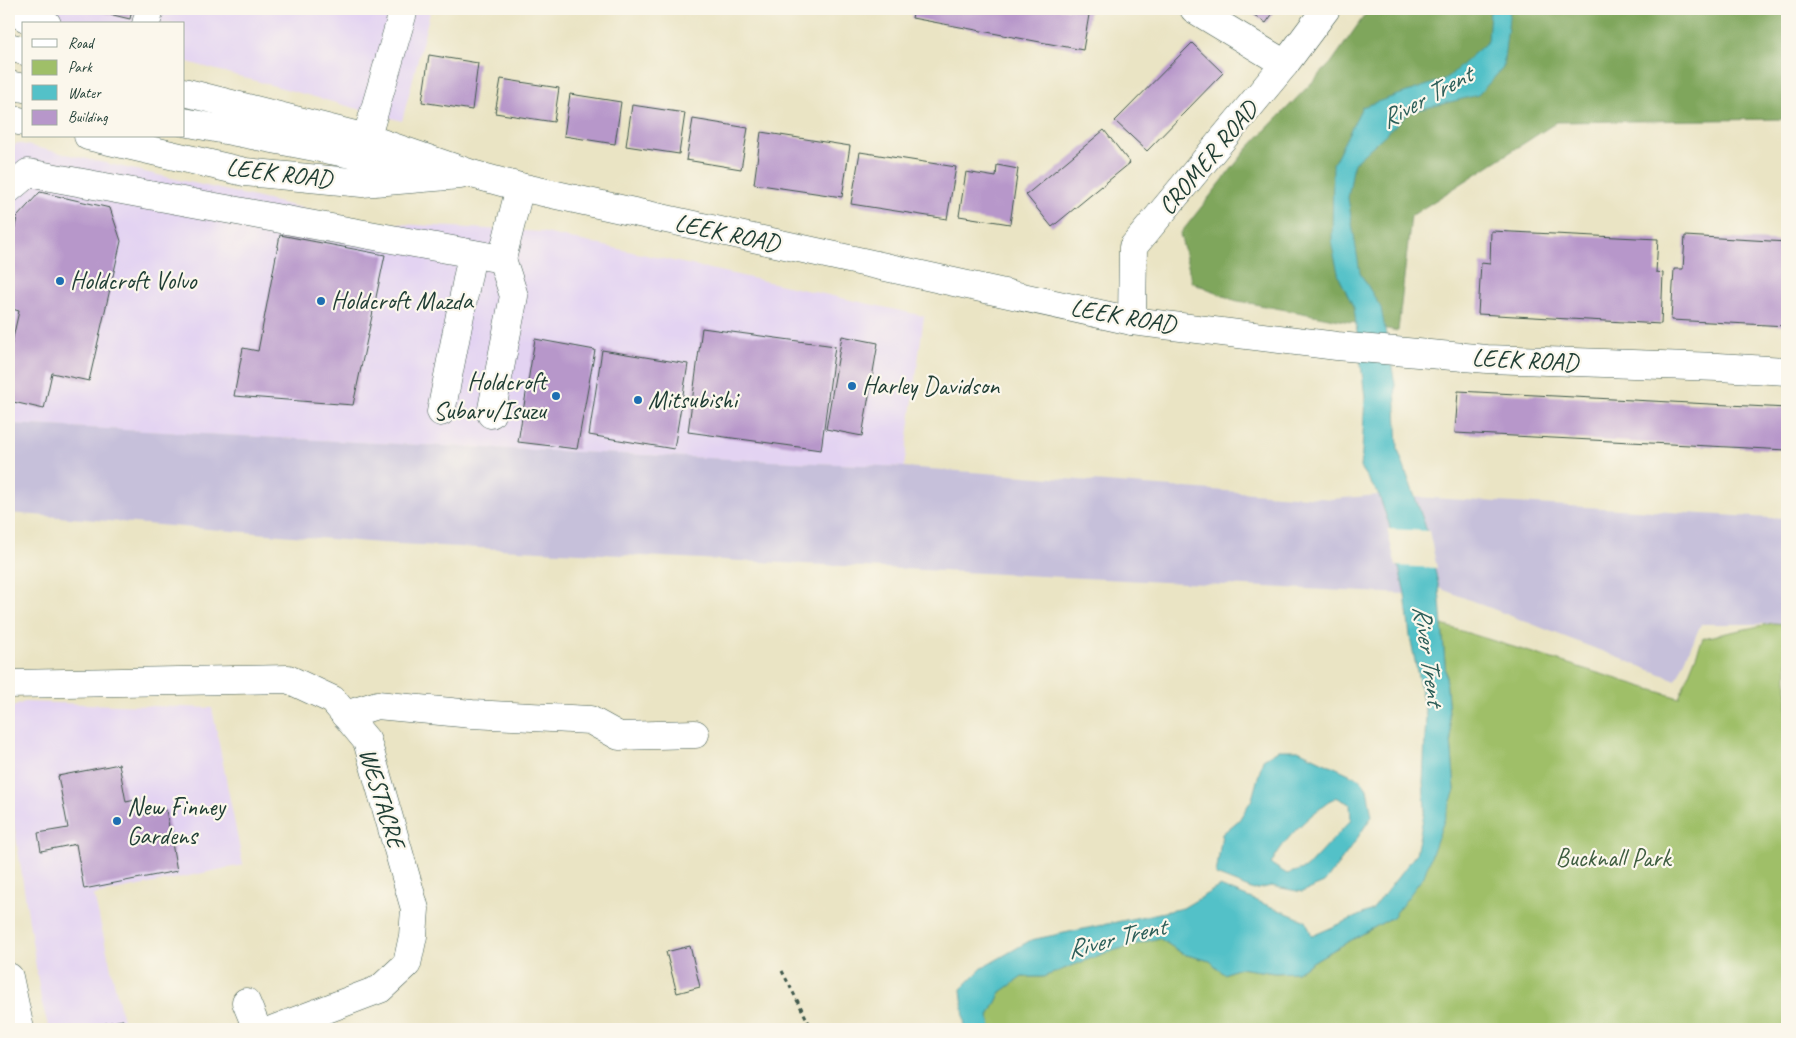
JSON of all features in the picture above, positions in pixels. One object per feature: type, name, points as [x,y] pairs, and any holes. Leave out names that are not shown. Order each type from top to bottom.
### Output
[{"type":"main road","points":[[10,9],[26,18],[39,22]]},
{"type":"main road","points":[[147,22],[150,9]]},
{"type":"main road","points":[[185,122],[364,147],[404,9]]},
{"type":"main road","points":[[1194,9],[1285,64]]},
{"type":"main road","name":"CROMER ROAD","points":[[1132,321],[1133,247],[1285,64],[1326,9]]},
{"type":"main road","points":[[9,47],[22,50]]},
{"type":"main road","points":[[9,85],[22,88]]},
{"type":"main road","name":"LEEK ROAD","points":[[185,92],[364,147],[520,188],[1132,321],[1337,346],[1487,359],[1787,371]]},
{"type":"main road","points":[[9,119],[22,122]]},
{"type":"main road","name":"LEEK ROAD","points":[[97,138],[245,172],[304,178],[362,183],[472,174]]},
{"type":"main road","points":[[9,189],[28,173],[502,259]]},
{"type":"main road","points":[[491,414],[514,296],[502,259],[520,188]]},
{"type":"main road","points":[[441,412],[472,254]]},
{"type":"main road","name":"WESTACRE","points":[[9,684],[288,678],[333,700],[367,741],[415,909],[413,936],[409,955],[406,964],[380,989],[274,1029]]},
{"type":"main road","points":[[345,714],[377,705],[472,714],[590,720],[619,736],[695,734]]},
{"type":"main road","points":[[9,976],[20,1029]]},
{"type":"main road","points":[[246,1002],[257,1029]]},
{"type":"path","points":[[782,971],[812,1029]]},
{"type":"shaded area","points":[[9,9],[431,9],[402,121],[185,61],[185,22],[42,22]]},
{"type":"shaded area","points":[[17,143],[364,222],[541,232],[924,316],[904,467],[9,424],[9,151]]},
{"type":"shaded area","points":[[9,424],[904,467],[1333,499],[1379,495],[1389,524],[1405,594],[380,543],[9,513]]},
{"type":"shaded area","points":[[1415,497],[1787,519],[1787,624],[1701,624],[1676,680],[1439,588],[1425,525]]},
{"type":"shaded area","points":[[24,702],[212,708],[243,865],[94,895],[125,1029],[49,1029],[41,1000],[9,791],[9,709]]},
{"type":"green space","points":[[1369,9],[1787,9],[1787,119],[1557,122],[1411,216],[1398,331],[1233,300],[1192,282],[1180,234],[1248,148],[1331,63]]},
{"type":"green space","name":"Bucknall Park","points":[[1773,623],[1787,624],[1787,1029],[991,1029],[989,1016],[1001,992],[1022,977],[1043,977],[1105,953],[1159,938],[1183,954],[1210,961],[1224,974],[1239,968],[1275,973],[1297,972],[1393,917],[1455,790],[1442,625],[1679,698],[1703,638]]},
{"type":"water","name":"River Trent","points":[[1490,9],[1510,9],[1503,68],[1478,95],[1410,112],[1354,163],[1348,198],[1360,273],[1381,308],[1395,384],[1398,450],[1425,525],[1439,588],[1455,790],[1424,876],[1393,917],[1297,972],[1275,973],[1239,968],[1224,974],[1210,961],[1183,954],[1159,938],[1105,953],[1043,977],[1022,977],[1001,992],[989,1016],[991,1029],[965,1029],[961,989],[982,968],[1031,940],[1183,908],[1220,886],[1306,921],[1312,936],[1372,910],[1416,854],[1425,808],[1423,782],[1426,716],[1410,636],[1405,594],[1389,524],[1379,495],[1361,469],[1365,397],[1354,308],[1339,277],[1332,246],[1333,164],[1362,107],[1446,79],[1488,41]]},
{"type":"water","points":[[1278,750],[1298,750],[1360,779],[1367,789],[1372,816],[1324,883],[1302,892],[1271,886],[1254,890],[1216,875],[1222,834],[1239,820],[1252,799],[1263,759]],"holes":[[[1336,797],[1350,804],[1351,820],[1306,868],[1287,874],[1271,864],[1291,835],[1317,811]]]},
{"type":"pier","points":[[1387,529],[1429,531],[1437,568],[1396,566]]},
{"type":"building","points":[[88,9],[132,9],[130,19]]},
{"type":"building","points":[[914,9],[1090,9],[1083,50],[912,18]]},
{"type":"building","points":[[1245,9],[1276,9],[1266,23]]},
{"type":"building","points":[[1192,43],[1223,73],[1147,151],[1115,121]]},
{"type":"building","points":[[429,55],[478,63],[472,110],[422,102]]},
{"type":"building","points":[[501,79],[559,88],[554,122],[495,113]]},
{"type":"building","points":[[570,94],[621,102],[615,144],[564,136]]},
{"type":"building","points":[[632,105],[685,113],[679,154],[626,146]]},
{"type":"building","points":[[693,119],[748,128],[741,169],[686,160]]},
{"type":"building","points":[[1104,130],[1130,163],[1052,227],[1026,195]]},
{"type":"building","points":[[761,132],[850,146],[842,197],[754,184]]},
{"type":"building","points":[[860,152],[956,167],[947,219],[851,204]]},
{"type":"building","points":[[997,165],[1018,169],[1010,224],[959,216],[966,172],[996,177]]},
{"type":"building","name":"Holdcroft Volvo","points":[[40,192],[110,208],[121,241],[89,381],[52,373],[44,409],[9,401],[9,356],[19,311],[9,308],[9,254],[17,217]]},
{"type":"building","points":[[1491,231],[1658,239],[1656,272],[1663,273],[1661,324],[1478,314],[1481,263],[1490,264]]},
{"type":"building","name":"Holdcroft Mazda","points":[[280,235],[385,255],[353,405],[234,396],[243,348],[258,351]]},
{"type":"building","points":[[1685,236],[1787,242],[1787,326],[1671,320],[1674,269],[1683,269]]},
{"type":"building","points":[[702,328],[835,346],[821,450],[688,432]]},
{"type":"building","name":"Harley Davidson","points":[[842,336],[878,343],[862,436],[826,429]]},
{"type":"building","name":"Holdcroft Subaru/Isuzu","points":[[535,339],[595,350],[577,449],[518,442]]},
{"type":"building","name":"Mitsubishi","points":[[602,350],[688,364],[674,449],[589,435]]},
{"type":"building","points":[[1458,391],[1787,408],[1787,450],[1455,433]]},
{"type":"building","name":"New Finney Gardens","points":[[119,764],[126,802],[140,799],[143,814],[166,810],[177,871],[84,889],[76,844],[41,851],[38,833],[68,828],[58,776]]},
{"type":"building","points":[[690,946],[700,987],[677,993],[666,952]]},
{"type":"building","points":[[123,1020],[125,1029],[103,1029],[102,1024]]},
{"type":"place","name":"Holdcroft Volvo","points":[[60,281]]},
{"type":"place","name":"Holdcroft Mazda","points":[[321,301]]},
{"type":"place","name":"Harley Davidson","points":[[852,386]]},
{"type":"place","name":"Holdcroft Subaru/Isuzu","points":[[556,396]]},
{"type":"place","name":"Mitsubishi","points":[[638,400]]},
{"type":"place","name":"New Finney Gardens","points":[[117,821]]}]
